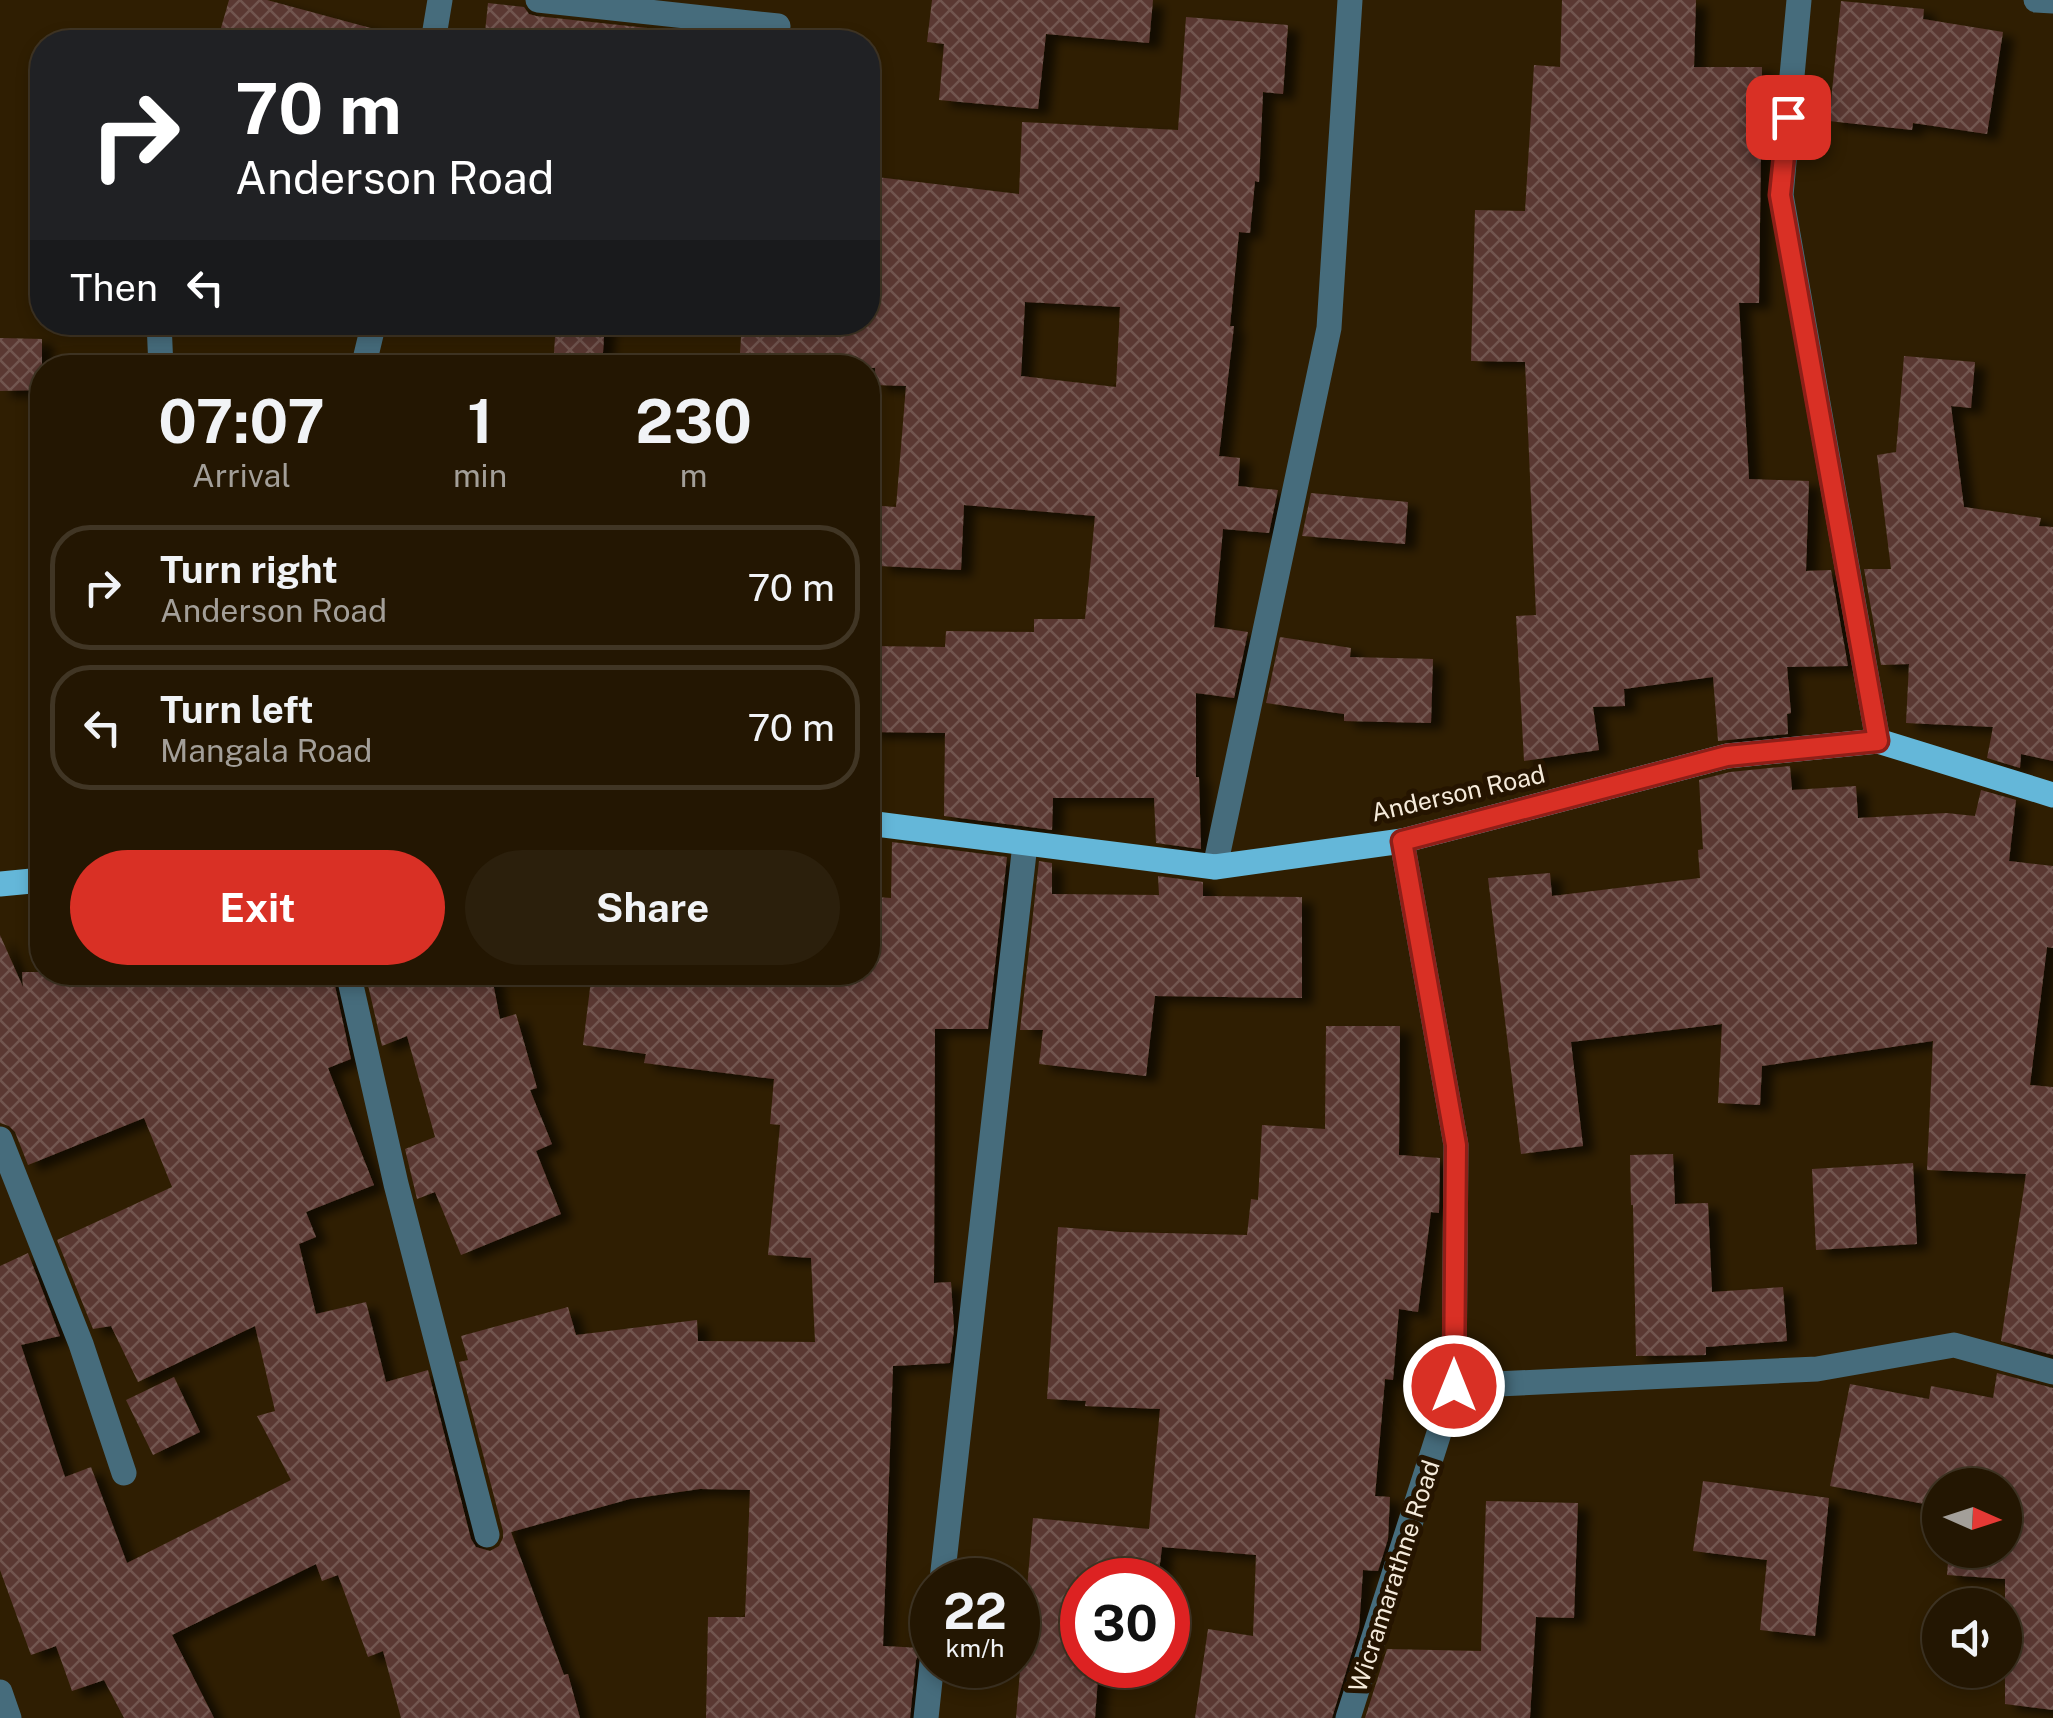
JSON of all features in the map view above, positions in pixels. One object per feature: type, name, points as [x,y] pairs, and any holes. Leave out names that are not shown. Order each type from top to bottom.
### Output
[{"type":"main road","name":"Anderson Road","points":[[880,825],[1215,867],[1402,841],[1727,756],[1878,741],[2053,795]]},
{"type":"main road","points":[[0,884],[30,881]]},
{"type":"street","points":[[434,30],[440,0]]},
{"type":"street","points":[[538,0],[778,26]]},
{"type":"street","points":[[1215,867],[1329,328],[1350,0]]},
{"type":"street","points":[[1799,0],[1780,195],[1878,741]]},
{"type":"street","points":[[2036,0],[2053,1]]},
{"type":"street","name":"Wicramarathne Road","points":[[1348,1718],[1454,1386],[1456,1145],[1402,841]]},
{"type":"street","points":[[945,1558],[1026,844]]},
{"type":"street","points":[[351,985],[396,1184],[486,1536]]},
{"type":"street","points":[[0,1140],[81,1344],[124,1474]]},
{"type":"street","points":[[1454,1386],[1817,1369],[1954,1345],[2053,1372]]},
{"type":"street","points":[[926,1718],[929,1688]]},
{"type":"street","points":[[0,1692],[9,1718]]},
{"type":"building","points":[[229,0],[267,0],[378,30],[220,30]]},
{"type":"building","points":[[932,0],[1153,0],[1149,43],[1046,34],[1038,109],[939,100],[944,44],[927,42]]},
{"type":"building","points":[[1562,0],[1696,0],[1694,67],[1762,67],[1759,303],[1739,303],[1749,479],[1809,481],[1806,571],[1831,570],[1848,666],[1787,667],[1791,713],[1787,714],[1788,734],[1718,741],[1713,677],[1624,689],[1625,706],[1593,707],[1599,750],[1524,761],[1516,616],[1536,615],[1525,362],[1471,361],[1475,210],[1525,211],[1534,65],[1560,67]]},
{"type":"building","points":[[1841,1],[1924,9],[1923,19],[2003,32],[1987,134],[1913,123],[1912,130],[1829,121]]},
{"type":"building","points":[[488,3],[524,7],[536,16],[666,30],[485,30]]},
{"type":"building","points":[[1186,17],[1288,25],[1283,94],[1263,92],[1259,182],[1255,181],[1250,233],[1239,232],[1230,326],[1234,326],[1219,456],[1240,458],[1238,486],[1278,490],[1269,533],[1223,529],[1214,627],[1248,632],[1234,698],[1196,693],[1201,849],[1156,843],[1154,798],[1053,798],[1052,830],[944,816],[945,733],[880,732],[880,646],[945,647],[946,631],[1034,632],[1034,619],[1085,619],[1095,516],[964,505],[961,570],[880,566],[882,506],[896,507],[906,386],[880,385],[880,355],[740,355],[741,335],[880,335],[880,177],[1019,194],[1022,122],[1178,130]],"holes":[[[1025,302],[1120,307],[1116,387],[1021,376]]]},
{"type":"building","points":[[555,335],[604,335],[603,355],[554,355]]},
{"type":"building","points":[[0,338],[42,339],[42,355],[30,355],[30,390],[0,391]]},
{"type":"building","points":[[1904,356],[1975,362],[1971,408],[1951,406],[1964,507],[2041,518],[2039,526],[2053,527],[2053,761],[2021,754],[2020,768],[1987,758],[1993,727],[1906,723],[1909,664],[1881,665],[1864,569],[1891,569],[1877,455],[1896,452]]},
{"type":"building","points":[[1311,493],[1408,502],[1405,544],[1302,536]]},
{"type":"building","points":[[1280,637],[1351,648],[1350,657],[1433,659],[1431,723],[1344,721],[1344,714],[1266,703]]},
{"type":"building","points":[[1790,766],[1792,790],[1856,786],[1858,818],[1946,813],[1975,816],[1981,790],[2016,800],[2009,861],[2053,866],[2053,948],[2047,947],[2030,1085],[2053,1087],[2053,1355],[2001,1341],[2026,1174],[1927,1170],[1933,1041],[1762,1066],[1760,1105],[1718,1103],[1722,1024],[1571,1042],[1583,1146],[1521,1154],[1488,878],[1550,873],[1552,896],[1700,878],[1698,850],[1703,849],[1699,780],[1730,772]]},
{"type":"building","points":[[892,842],[1007,857],[988,1029],[935,1029],[934,1283],[951,1282],[954,1329],[950,1363],[893,1366],[883,1646],[910,1647],[910,1688],[913,1688],[910,1718],[706,1718],[708,1617],[745,1617],[750,1490],[700,1489],[630,1499],[511,1532],[564,1675],[568,1674],[580,1718],[401,1718],[383,1651],[368,1657],[338,1575],[322,1581],[316,1564],[172,1635],[214,1718],[124,1718],[104,1680],[72,1691],[56,1646],[31,1655],[0,1570],[0,1266],[28,1253],[60,1336],[21,1345],[65,1477],[91,1467],[127,1563],[291,1480],[257,1416],[275,1411],[255,1326],[138,1382],[111,1326],[93,1329],[57,1240],[172,1187],[144,1118],[28,1165],[15,1132],[0,1123],[0,935],[23,987],[22,972],[30,972],[30,985],[335,985],[351,1059],[328,1068],[374,1185],[306,1212],[316,1237],[299,1244],[316,1314],[366,1302],[386,1382],[428,1370],[471,1539],[476,1547],[490,1551],[499,1546],[503,1531],[459,1362],[468,1360],[461,1336],[568,1307],[576,1335],[697,1320],[698,1341],[815,1342],[811,1258],[768,1255],[780,1125],[770,1124],[774,1079],[644,1063],[646,1054],[583,1045],[590,985],[880,985],[880,897],[891,898]]},
{"type":"building","points":[[1039,861],[1052,863],[1052,894],[1159,895],[1158,876],[1203,882],[1203,896],[1302,897],[1302,998],[1155,996],[1146,1076],[1039,1064],[1043,1030],[1020,1030]]},
{"type":"building","points":[[368,985],[493,985],[500,1019],[516,1014],[537,1088],[530,1090],[552,1144],[536,1151],[561,1214],[461,1255],[435,1192],[417,1199],[405,1149],[435,1137],[407,1036],[382,1046]]},
{"type":"building","points":[[1326,1026],[1400,1026],[1399,1155],[1440,1158],[1439,1213],[1431,1212],[1418,1312],[1399,1309],[1393,1380],[1385,1379],[1375,1496],[1390,1497],[1388,1539],[1378,1571],[1363,1570],[1359,1629],[1332,1718],[1195,1718],[1208,1629],[1253,1636],[1256,1555],[1162,1547],[1161,1558],[1060,1558],[1060,1688],[1097,1688],[1095,1718],[1016,1718],[1019,1688],[1040,1688],[1040,1558],[1030,1558],[1033,1518],[1149,1529],[1160,1409],[1085,1406],[1086,1401],[1047,1399],[1058,1227],[1247,1235],[1251,1199],[1258,1200],[1262,1125],[1325,1129]]},
{"type":"building","points":[[1673,1154],[1675,1204],[1708,1203],[1712,1292],[1783,1287],[1787,1341],[1706,1347],[1706,1355],[1636,1356],[1630,1155]]},
{"type":"building","points":[[1913,1163],[1917,1244],[1816,1250],[1812,1169]]},
{"type":"building","points":[[1997,1373],[2053,1388],[2053,1710],[2005,1704],[2005,1688],[2022,1688],[2022,1588],[2005,1588],[2005,1579],[1947,1575],[1948,1568],[2022,1568],[2022,1468],[1922,1468],[1922,1504],[1830,1486],[1850,1384],[1929,1399],[1931,1386],[1993,1398]]},
{"type":"building","points":[[174,1377],[200,1432],[153,1455],[126,1400]]},
{"type":"building","points":[[1703,1481],[1829,1498],[1815,1636],[1760,1630],[1767,1560],[1693,1551]]},
{"type":"building","points":[[1486,1501],[1578,1503],[1574,1618],[1536,1617],[1530,1718],[1365,1718],[1387,1649],[1481,1651]]},
{"type":"route","points":[[1454,1386],[1456,1145],[1402,841],[1727,756],[1878,741],[1780,195],[1788,117]]}]
